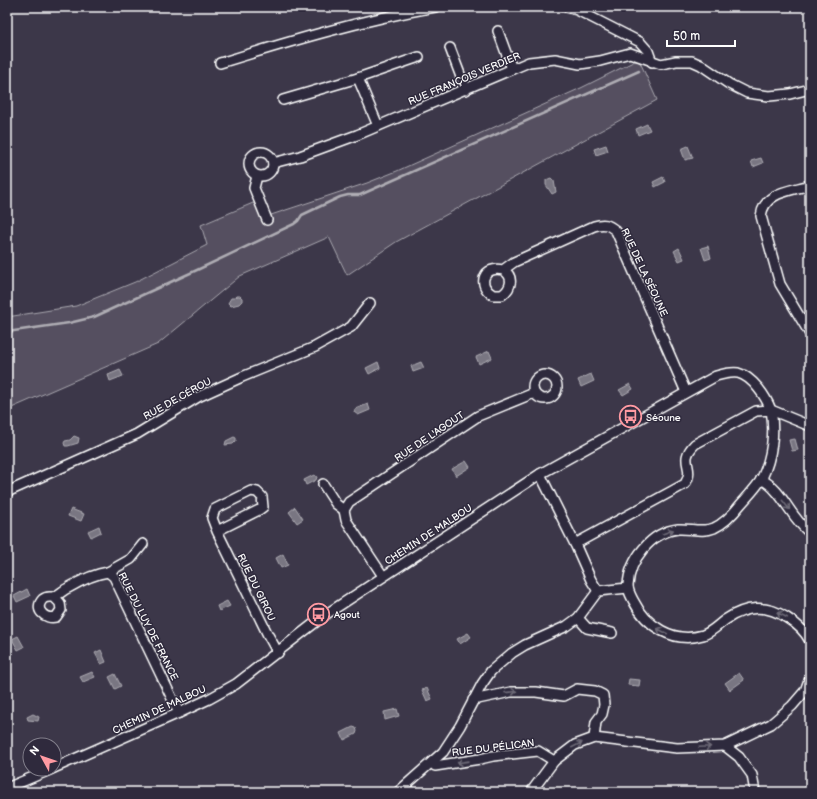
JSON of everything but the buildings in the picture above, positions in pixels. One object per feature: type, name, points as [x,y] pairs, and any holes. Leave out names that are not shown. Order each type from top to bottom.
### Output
[{"type":"street","points":[[220,63],[298,38],[389,15],[435,7]]},
{"type":"street","points":[[566,7],[584,13],[640,42],[648,51],[652,62],[661,64],[676,61],[692,62],[701,65],[729,84],[747,92],[769,96],[790,94],[810,89]]},
{"type":"street","points":[[498,31],[512,69]]},
{"type":"street","points":[[450,48],[466,90]]},
{"type":"street","name":"RUE FRANÇOIS VERDIER","points":[[273,163],[300,156],[357,135],[529,62],[555,59],[580,64],[600,61],[630,53],[644,57],[652,62]]},
{"type":"street","points":[[284,100],[358,78],[419,57]]},
{"type":"street","points":[[358,78],[378,126]]},
{"type":"street","points":[[255,153],[267,153],[272,159],[272,171],[265,176],[257,176],[251,171],[248,164],[249,160],[255,153]]},
{"type":"street","points":[[257,176],[254,188],[267,220]]},
{"type":"street","points":[[810,185],[774,196],[767,201],[762,208],[762,216],[780,284],[810,334]]},
{"type":"street","name":"RUE DE LA SÉOUNE","points":[[503,270],[514,262],[594,226],[607,224],[611,226],[616,231],[686,392]]},
{"type":"street","name":"RUE DE CÉROU","points":[[7,492],[137,434],[198,397],[315,347],[351,327],[370,303]]},
{"type":"street","name":"CHEMIN DE MALBOU","points":[[62,765],[179,713],[236,684],[312,625],[383,576],[540,474],[716,376],[727,373],[742,374],[765,396],[771,410]]},
{"type":"street","name":"RUE DE L'AGOUT","points":[[344,510],[349,502],[478,416],[534,393]]},
{"type":"street","points":[[575,544],[685,484],[689,477],[686,457],[689,450],[695,444],[756,411],[771,410],[810,426]]},
{"type":"street","points":[[771,410],[773,422],[771,448],[767,465],[761,479],[736,511],[725,522],[714,528],[704,531],[677,529],[653,538],[643,548],[636,559],[630,572],[628,588],[639,612],[660,631],[670,634],[689,637],[703,634],[737,613],[748,609],[760,608],[772,610],[784,615],[805,632],[810,641]]},
{"type":"street","points":[[540,474],[591,580],[598,591]]},
{"type":"street","points":[[761,479],[770,483],[810,533]]},
{"type":"street","points":[[323,484],[336,504],[344,510],[346,520],[383,576]]},
{"type":"street","name":"RUE DU GIROU","points":[[217,530],[259,510],[263,506],[262,497],[257,492],[251,491],[215,509],[212,518],[217,530],[268,635],[278,652]]},
{"type":"street","name":"RUE DU LUY DE FRANCE","points":[[54,597],[66,588],[98,573],[108,572],[131,559],[143,544]]},
{"type":"street","name":"RUE DU LUY DE FRANCE","points":[[108,572],[114,577],[179,713]]},
{"type":"street","points":[[398,792],[443,752],[452,739],[482,684],[491,672],[512,653],[540,637],[567,626],[578,618],[598,591],[628,588]]},
{"type":"street","points":[[578,618],[587,628],[612,633]]},
{"type":"street","points":[[531,792],[554,761],[575,745],[594,738],[677,748],[725,746],[770,724],[792,706],[804,691],[810,677]]},
{"type":"street","points":[[473,700],[511,692],[536,692],[564,696],[577,689],[595,691],[603,695],[604,705],[602,714],[596,722],[594,738]]},
{"type":"street","points":[[725,746],[739,757],[752,774],[755,792]]},
{"type":"street","name":"RUE DU PÉLICAN","points":[[432,762],[436,766],[493,756],[538,751],[554,761]]},
{"type":"street","name":"CHEMIN DE MALBOU","points":[[7,788],[34,777]]},
{"type":"shaded area","points":[[635,61],[640,62],[657,100],[396,242],[347,275],[329,237],[240,276],[158,344],[7,410],[7,317],[76,306],[135,282],[207,245],[201,225],[253,203],[268,216],[367,183],[397,171],[581,88]]},
{"type":"shaded area","points":[[647,124],[650,130],[638,135],[636,129]]},
{"type":"shaded area","points":[[606,145],[608,151],[596,155],[594,149]]},
{"type":"shaded area","points":[[688,146],[693,158],[685,160],[681,149]]},
{"type":"shaded area","points":[[761,158],[763,163],[753,167],[751,161]]},
{"type":"shaded area","points":[[663,177],[665,182],[655,187],[653,182]]},
{"type":"shaded area","points":[[551,178],[554,181],[556,192],[552,194],[546,185],[546,180]]},
{"type":"shaded area","points":[[708,246],[711,258],[705,260],[701,248]]},
{"type":"shaded area","points":[[679,248],[684,259],[679,261],[674,251]]},
{"type":"shaded area","points":[[237,296],[242,298],[242,301],[239,304],[231,306],[228,303],[231,298],[235,298]]},
{"type":"shaded area","points":[[489,351],[492,358],[479,364],[476,357]]},
{"type":"shaded area","points":[[378,362],[380,368],[369,374],[366,368]]},
{"type":"shaded area","points":[[421,362],[424,368],[413,372],[411,366]]},
{"type":"shaded area","points":[[120,370],[123,376],[110,381],[108,375]]},
{"type":"shaded area","points":[[591,374],[594,381],[581,387],[578,380]]},
{"type":"shaded area","points":[[630,384],[633,389],[623,395],[619,390]]},
{"type":"shaded area","points":[[368,404],[370,410],[358,415],[354,412],[355,409]]},
{"type":"shaded area","points":[[74,436],[79,438],[78,443],[65,446],[65,441],[70,440]]},
{"type":"shaded area","points":[[234,437],[236,438],[236,441],[233,444],[225,445],[226,441]]},
{"type":"shaded area","points":[[795,439],[798,450],[792,451],[789,440]]},
{"type":"shaded area","points":[[466,461],[470,467],[456,476],[452,469]]},
{"type":"shaded area","points":[[314,475],[317,477],[316,480],[306,485],[304,480]]},
{"type":"shaded area","points":[[295,507],[303,519],[297,523],[289,512]]},
{"type":"shaded area","points":[[71,509],[84,514],[81,521],[68,516]]},
{"type":"shaded area","points":[[99,526],[101,532],[91,537],[88,531]]},
{"type":"shaded area","points":[[283,554],[288,565],[281,568],[276,558]]},
{"type":"shaded area","points":[[27,589],[30,596],[17,602],[14,596]]},
{"type":"shaded area","points":[[227,601],[230,606],[219,611],[217,606]]},
{"type":"shaded area","points":[[468,633],[471,637],[460,644],[457,639]]},
{"type":"shaded area","points":[[18,636],[24,647],[18,650],[12,639]]},
{"type":"shaded area","points":[[101,650],[106,662],[101,664],[95,653]]},
{"type":"shaded area","points":[[92,672],[95,677],[83,682],[80,677]]},
{"type":"shaded area","points":[[739,673],[744,680],[730,690],[725,683]]},
{"type":"shaded area","points":[[115,674],[121,686],[115,689],[109,677]]},
{"type":"shaded area","points":[[629,679],[640,680],[639,686],[628,685]]},
{"type":"shaded area","points":[[427,688],[432,699],[427,701],[422,690]]},
{"type":"shaded area","points":[[397,709],[399,716],[385,720],[384,712]]},
{"type":"shaded area","points":[[33,714],[39,717],[38,721],[28,720],[27,717]]},
{"type":"shaded area","points":[[353,727],[356,728],[356,734],[344,740],[341,733]]},
{"type":"shaded area","points":[[650,788],[666,792],[634,792]]},
{"type":"waterway","points":[[7,332],[69,323],[94,317],[294,224],[302,215],[340,197],[360,195],[639,71]]},
{"type":"place","name":"Séoune","points":[[630,417]]},
{"type":"place","name":"Agout","points":[[319,614]]}]
